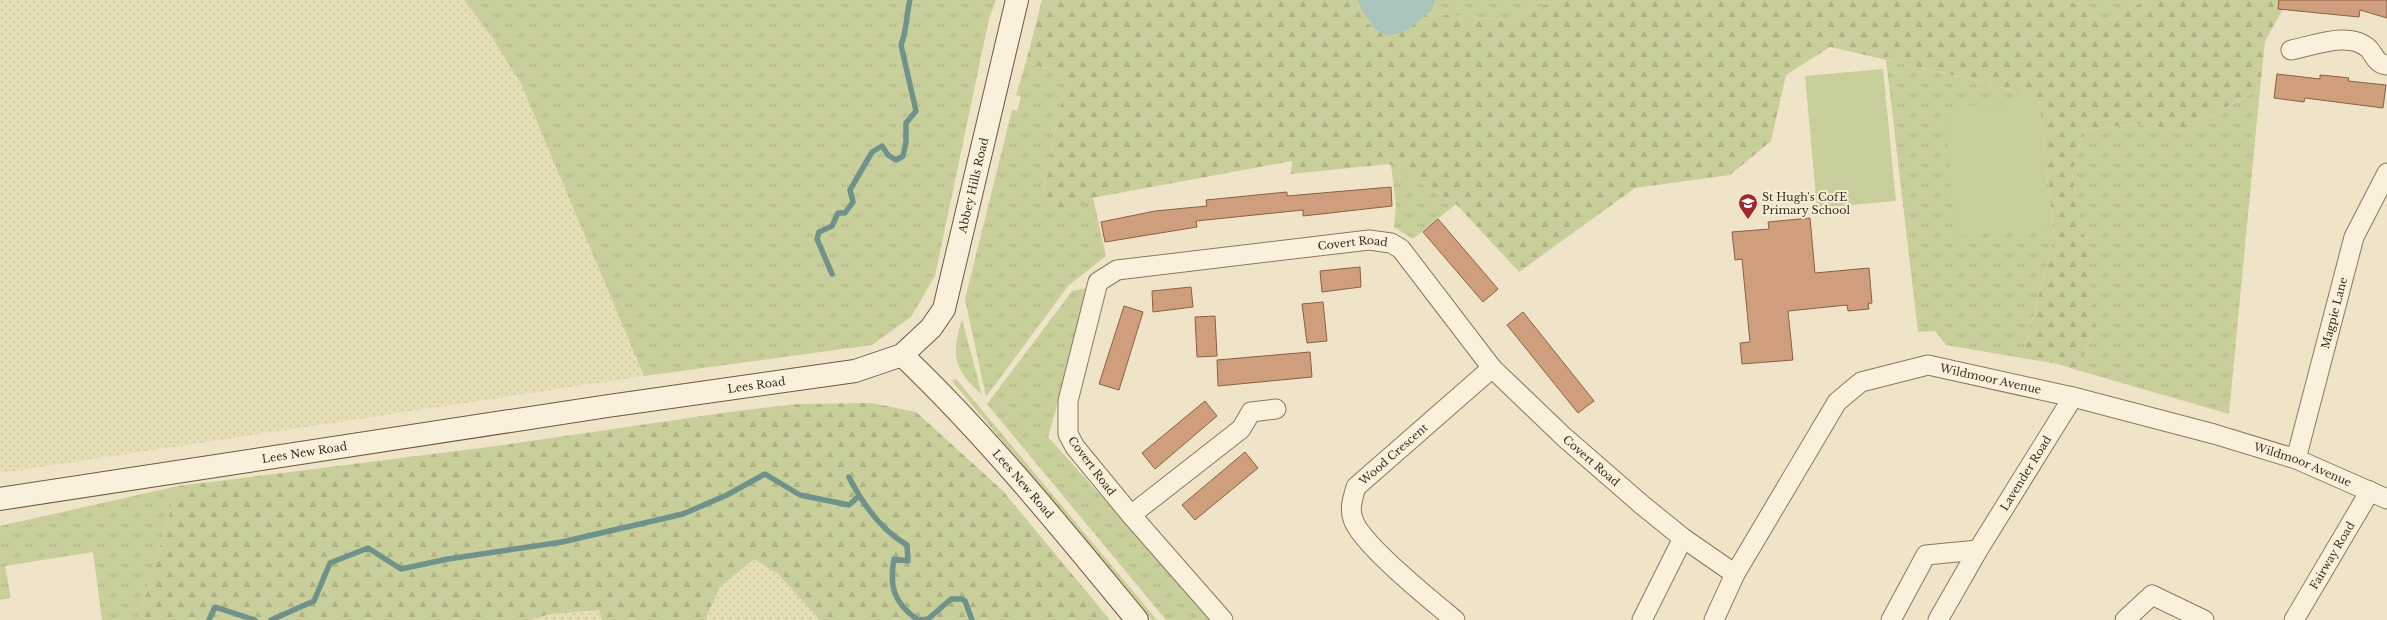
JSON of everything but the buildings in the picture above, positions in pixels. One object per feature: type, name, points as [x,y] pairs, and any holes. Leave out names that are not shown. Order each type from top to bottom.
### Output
[{"type":"main road","name":"Abbey Hills Road","points":[[902,355],[931,328],[944,309],[1018,0]]},
{"type":"main road","name":"Lees Road","points":[[608,406],[856,371],[902,355]]},
{"type":"main road","name":"Lees New Road","points":[[902,355],[945,396],[1057,524],[1137,620]]},
{"type":"main road","name":"Lees New Road","points":[[0,499],[608,406]]},
{"type":"street","points":[[2291,50],[2336,41],[2354,40],[2369,49],[2375,59],[2387,65]]},
{"type":"street","name":"Magpie Lane","points":[[2296,459],[2354,236],[2387,173]]},
{"type":"street","name":"Covert Road","points":[[1223,620],[1131,515],[1075,446],[1068,434],[1068,400],[1098,282],[1117,270],[1369,240],[1391,243],[1401,249],[1492,368],[1564,437],[1683,538],[1735,574]]},
{"type":"street","name":"Wildmoor Avenue","points":[[1714,620],[1735,574],[1837,402],[1861,382],[1928,365],[2073,396],[2214,434],[2296,459],[2387,499]]},
{"type":"street","name":"Wood Crescent","points":[[1455,620],[1402,575],[1360,532],[1353,521],[1350,506],[1356,487],[1492,368]]},
{"type":"street","name":"Lavender Road","points":[[1938,620],[1978,550],[2073,396]]},
{"type":"street","points":[[1131,515],[1241,429],[1251,412],[1276,409]]},
{"type":"street","name":"Fairway Road","points":[[2294,620],[2370,491]]},
{"type":"street","points":[[1642,620],[1683,538]]},
{"type":"street","points":[[1891,620],[1926,555],[1978,550]]},
{"type":"street","points":[[2125,620],[2152,595],[2204,620]]},
{"type":"shaded area","points":[[0,0],[464,0],[493,39],[521,84],[644,376],[0,473]]},
{"type":"shaded area","points":[[754,559],[778,574],[820,620],[705,620],[720,587]]},
{"type":"shaded area","points":[[599,610],[602,620],[530,620],[550,614]]},
{"type":"green space","points":[[464,0],[996,0],[989,19],[935,276],[911,317],[872,345],[644,376],[521,84],[493,39]]},
{"type":"green space","points":[[1042,0],[1355,0],[1374,33],[1426,13],[1508,20],[1558,0],[2069,0],[2104,24],[2146,0],[2288,0],[2265,41],[2260,89],[2182,131],[2136,124],[2084,130],[2072,174],[2086,250],[2095,328],[2077,370],[2058,364],[2022,358],[2054,237],[2039,99],[1983,82],[1830,47],[1786,75],[1771,141],[1730,175],[1635,188],[1519,272],[1456,204],[1389,164],[1291,174],[1292,161],[1092,198],[1059,219],[1043,189],[1062,100],[1067,90],[1062,74],[1026,62]]},
{"type":"green space","points":[[1355,0],[1558,0],[1508,20],[1426,13],[1374,33]]},
{"type":"green space","points":[[2069,0],[2146,0],[2104,24]]},
{"type":"green space","points":[[1886,60],[1983,82],[2039,99],[2054,237],[2022,358],[1946,345],[1935,331],[1918,332]]},
{"type":"green space","points":[[1026,62],[1062,74],[1067,90],[1062,100],[1043,189],[1093,198],[1106,256],[1068,286],[986,397],[965,299],[1012,110],[1017,111],[1021,97],[1016,95]]},
{"type":"green space","points":[[1883,69],[1896,201],[1817,208],[1805,76]]},
{"type":"green space","points":[[2260,89],[2229,414],[2077,370],[2095,328],[2072,174],[2084,130],[2136,124],[2182,131]]},
{"type":"green space","points":[[2038,102],[2052,226],[1955,237],[1945,107]]},
{"type":"green space","points":[[1391,165],[1456,204],[1413,239],[1394,227],[1396,205]]},
{"type":"green space","points":[[1091,287],[1048,437],[1213,620],[1166,620],[987,404],[1072,291]]},
{"type":"green space","points":[[962,319],[982,395],[965,377],[957,361],[956,342]]},
{"type":"green space","points":[[955,379],[1157,620],[1152,620],[952,381]]},
{"type":"green space","points":[[872,403],[916,412],[1002,490],[1110,620],[820,620],[778,574],[754,559],[720,587],[705,620],[602,620],[599,610],[550,614],[530,620],[138,620],[178,486],[496,446],[737,411],[797,404]]},
{"type":"green space","points":[[178,486],[138,620],[102,620],[93,552],[5,566],[11,598],[0,600],[0,526]]},
{"type":"waterway","points":[[832,274],[817,239],[819,232],[832,226],[838,213],[845,213],[853,202],[850,190],[872,152],[882,146],[888,155],[896,160],[903,156],[906,142],[906,123],[916,111],[901,45],[910,0]]},
{"type":"waterway","points":[[1375,0],[1388,18],[1400,15],[1418,0]]},
{"type":"waterway","points":[[271,620],[314,601],[330,563],[368,548],[401,569],[448,559],[562,542],[683,514],[727,495],[765,474],[800,495],[849,505],[859,496]]},
{"type":"waterway","points":[[849,477],[873,515],[889,532],[907,545],[908,561],[894,559],[892,578],[893,586],[895,594],[903,607],[918,620]]},
{"type":"waterway","points":[[920,620],[928,619],[951,599],[962,599],[965,601],[972,620]]},
{"type":"waterway","points":[[209,620],[215,607],[255,620]]},
{"type":"place","name":"St Hugh's CofE Primary School","points":[[1748,220]]}]
